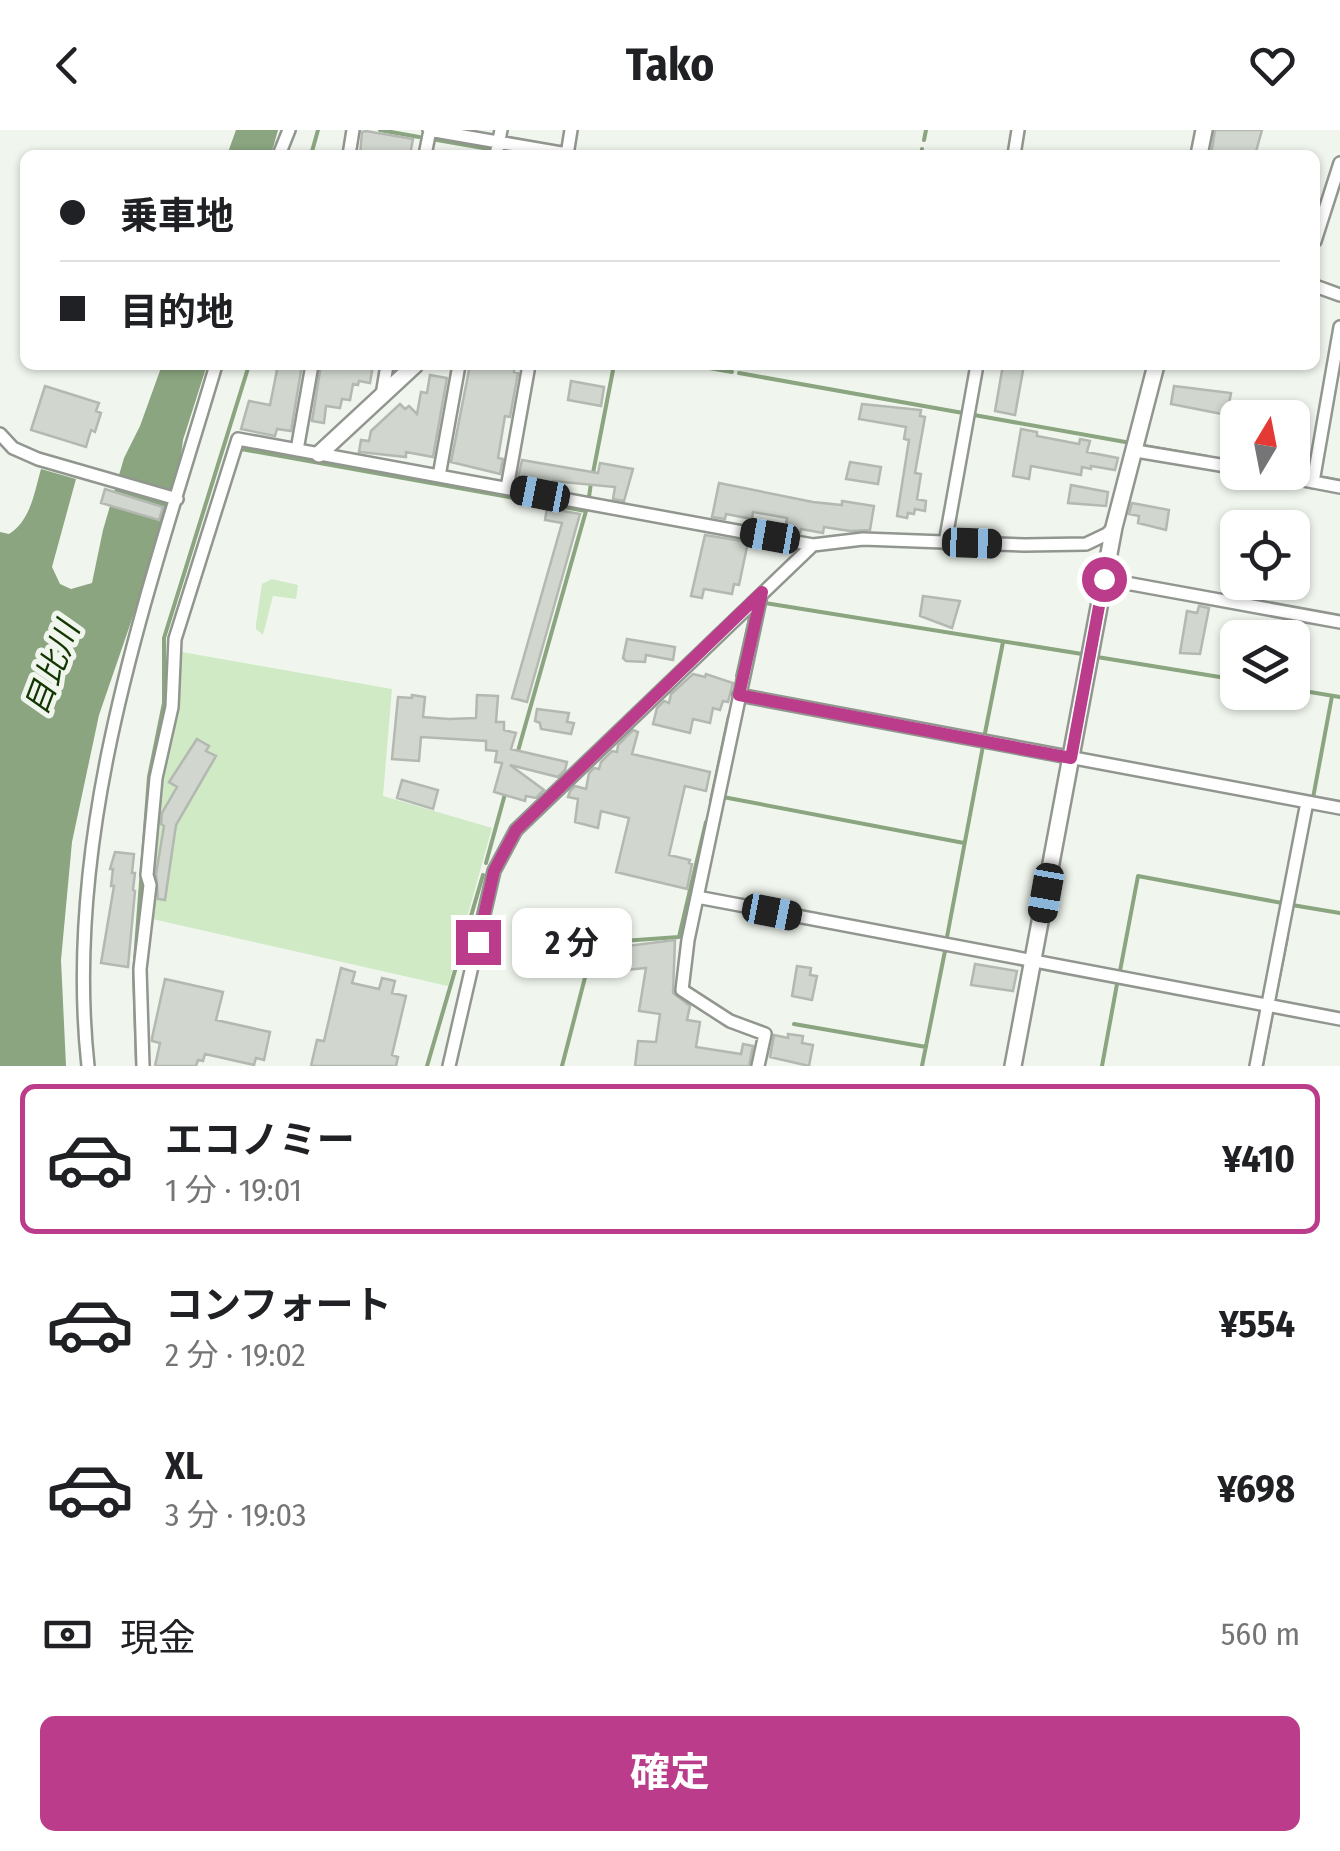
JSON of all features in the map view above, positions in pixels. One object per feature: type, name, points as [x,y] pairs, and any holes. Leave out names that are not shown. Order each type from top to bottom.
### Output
[{"type":"street","points":[[429,130],[540,150]]},
{"type":"street","points":[[1320,226],[1340,163]]},
{"type":"street","points":[[1314,478],[1340,326]]},
{"type":"street","points":[[88,1066],[82,992],[93,828],[122,690],[215,370]]},
{"type":"street","points":[[297,450],[311,370]]},
{"type":"street","points":[[381,396],[386,370]]},
{"type":"street","points":[[318,454],[410,370]]},
{"type":"street","points":[[440,476],[458,370]]},
{"type":"street","points":[[507,488],[528,370]]},
{"type":"street","points":[[945,542],[976,370]]},
{"type":"street","points":[[1013,1066],[1114,527],[1155,370]]},
{"type":"street","points":[[0,434],[13,448],[38,460],[177,500]]},
{"type":"street","points":[[143,1066],[140,969],[150,885],[147,874],[156,778],[172,707],[175,639],[238,439],[813,546],[864,538],[1086,544],[1114,527]]},
{"type":"street","points":[[1136,451],[1220,465]]},
{"type":"street","points":[[1310,478],[1340,486]]},
{"type":"street","points":[[449,1066],[494,871],[516,830],[813,546]]},
{"type":"street","points":[[1104,579],[1340,622]]},
{"type":"street","points":[[758,1066],[765,1034],[730,1021],[682,990],[697,897],[762,592]]},
{"type":"street","points":[[739,695],[1340,808]]},
{"type":"street","points":[[1256,1066],[1307,802]]},
{"type":"street","points":[[697,897],[1340,1019]]},
{"type":"shaded area","points":[[272,579],[298,585],[296,599],[273,596],[263,635],[256,629],[262,584]]},
{"type":"shaded area","points":[[176,651],[392,689],[383,796],[492,828],[448,986],[148,918]]},
{"type":"water","points":[[236,130],[278,130],[272,150],[229,150]]},
{"type":"water","name":"目比川","points":[[160,370],[205,370],[183,440],[178,478],[165,523],[99,715],[72,842],[61,960],[66,1066],[0,1066],[0,532],[9,534],[22,521],[41,469],[76,479],[52,567],[60,584],[71,589],[92,583],[124,458]]},
{"type":"building","points":[[1215,130],[1262,130],[1256,150],[1212,150]]},
{"type":"building","points":[[362,132],[413,139],[411,150],[360,150]]},
{"type":"building","points":[[277,370],[301,370],[291,431],[277,429],[275,436],[241,429],[249,401],[270,405]]},
{"type":"building","points":[[320,370],[372,370],[370,383],[353,384],[350,400],[342,399],[340,408],[326,406],[324,423],[312,421]]},
{"type":"building","points":[[469,370],[514,370],[518,373],[510,417],[505,416],[498,458],[503,459],[500,474],[451,462]]},
{"type":"building","points":[[1002,370],[1023,370],[1015,415],[995,411]]},
{"type":"building","points":[[430,375],[447,378],[433,457],[406,452],[406,457],[359,452],[361,440],[369,441],[371,431],[400,404],[417,414],[421,392],[427,393]]},
{"type":"building","points":[[571,381],[604,387],[601,406],[568,400]]},
{"type":"building","points":[[45,386],[99,403],[96,411],[101,413],[86,447],[31,430]]},
{"type":"building","points":[[1174,386],[1231,393],[1230,400],[1220,400],[1220,414],[1171,404]]},
{"type":"building","points":[[862,404],[921,410],[920,416],[925,417],[915,473],[921,474],[917,499],[926,501],[925,511],[915,509],[907,518],[897,516],[909,440],[904,439],[906,427],[859,419]]},
{"type":"building","points":[[1021,429],[1079,444],[1080,439],[1090,441],[1087,452],[1118,458],[1115,470],[1082,467],[1081,475],[1031,466],[1029,479],[1013,476]]},
{"type":"building","points":[[522,460],[598,473],[600,463],[633,469],[624,501],[613,499],[615,487],[553,481],[552,486],[518,478]]},
{"type":"building","points":[[850,462],[881,467],[878,484],[846,479]]},
{"type":"building","points":[[719,483],[813,502],[874,506],[870,530],[824,527],[823,533],[801,529],[800,533],[785,530],[787,518],[753,512],[752,519],[726,514],[725,519],[712,517]]},
{"type":"building","points":[[1071,485],[1108,492],[1106,506],[1068,503]]},
{"type":"building","points":[[105,489],[163,507],[159,520],[101,503]]},
{"type":"building","points":[[1132,503],[1169,510],[1166,530],[1138,523],[1139,516],[1129,514]]},
{"type":"building","points":[[547,508],[580,514],[527,702],[512,698],[562,523],[545,520]]},
{"type":"building","points":[[705,535],[748,542],[739,585],[734,584],[732,594],[704,589],[702,598],[691,596]]},
{"type":"building","points":[[923,596],[960,601],[952,628],[920,616]]},
{"type":"building","points":[[1199,606],[1209,608],[1200,654],[1180,653],[1187,611],[1197,613]]},
{"type":"building","points":[[627,639],[675,647],[673,660],[646,655],[645,662],[626,661],[623,658]]},
{"type":"building","points":[[693,674],[733,683],[728,702],[723,701],[720,710],[713,708],[710,723],[693,719],[690,733],[653,724],[657,708],[664,701],[669,703],[671,694]]},
{"type":"building","points":[[477,695],[498,696],[496,722],[504,722],[504,730],[516,733],[511,749],[567,762],[565,770],[558,777],[510,765],[544,790],[536,798],[526,796],[525,801],[494,792],[502,763],[495,762],[497,751],[486,750],[486,741],[421,737],[419,761],[392,759],[398,697],[425,697],[423,717],[449,719],[476,718]]},
{"type":"building","points":[[537,709],[569,713],[567,722],[574,723],[571,734],[541,729],[535,721]]},
{"type":"building","points":[[633,730],[638,732],[632,754],[710,772],[706,791],[685,786],[669,855],[690,860],[687,889],[616,872],[629,818],[601,811],[598,828],[575,822],[578,799],[568,797],[570,791],[575,786],[586,789],[589,773],[599,769],[612,751],[617,752],[618,745]]},
{"type":"building","points":[[197,739],[216,756],[176,825],[165,900],[158,899],[156,874],[164,826],[162,813],[177,787],[169,782]]},
{"type":"building","points":[[402,780],[438,790],[433,809],[397,798]]},
{"type":"building","points":[[115,852],[134,854],[128,967],[101,963],[114,886],[110,869]]},
{"type":"building","points":[[675,940],[673,993],[690,1006],[687,1020],[700,1022],[696,1047],[741,1054],[743,1044],[753,1046],[749,1066],[635,1066],[638,1041],[656,1042],[660,1014],[639,1011],[646,968],[616,971],[611,948]]},
{"type":"building","points":[[975,964],[1017,971],[1013,991],[971,985]]},
{"type":"building","points":[[797,966],[811,968],[810,975],[817,976],[812,1000],[792,996]]},
{"type":"building","points":[[341,968],[355,972],[352,983],[379,989],[382,978],[395,981],[392,993],[406,996],[392,1055],[398,1057],[396,1066],[311,1066],[317,1040],[324,1041]]},
{"type":"building","points":[[165,979],[223,992],[216,1020],[270,1032],[264,1060],[256,1058],[254,1065],[205,1054],[196,1066],[155,1066],[160,1043],[152,1038]]},
{"type":"building","points":[[788,1034],[803,1036],[802,1043],[813,1045],[809,1066],[770,1057],[774,1035],[788,1038]]},
{"type":"waterway","points":[[312,150],[318,130]]},
{"type":"waterway","points":[[380,130],[419,137]]},
{"type":"waterway","points":[[924,140],[926,130]]},
{"type":"waterway","points":[[437,140],[489,149]]},
{"type":"waterway","points":[[137,1066],[134,974],[149,777],[164,703],[164,638],[247,370]]},
{"type":"waterway","points":[[593,473],[613,370]]},
{"type":"waterway","points":[[721,370],[732,372]]},
{"type":"waterway","points":[[739,373],[963,413]]},
{"type":"waterway","points":[[974,415],[1131,443]]},
{"type":"waterway","points":[[1144,446],[1208,457]]},
{"type":"waterway","points":[[241,449],[586,511],[518,751]]},
{"type":"waterway","points":[[1325,478],[1340,481]]},
{"type":"waterway","points":[[589,497],[591,483]]},
{"type":"waterway","points":[[765,603],[1082,654]]},
{"type":"waterway","points":[[737,676],[751,614]]},
{"type":"waterway","points":[[985,733],[1003,642]]},
{"type":"waterway","points":[[1097,657],[1220,677]]},
{"type":"waterway","points":[[1310,692],[1340,697]]},
{"type":"waterway","points":[[1313,798],[1332,696]]},
{"type":"waterway","points":[[711,801],[729,716]]},
{"type":"waterway","points":[[947,937],[983,746]]},
{"type":"waterway","points":[[486,863],[505,794]]},
{"type":"waterway","points":[[723,797],[964,843]]},
{"type":"waterway","points":[[562,1066],[594,943],[679,937],[706,822]]},
{"type":"waterway","points":[[427,1066],[483,875]]},
{"type":"waterway","points":[[1120,971],[1138,876],[1282,903]]},
{"type":"waterway","points":[[1292,905],[1340,913]]},
{"type":"waterway","points":[[1275,997],[1287,937]]},
{"type":"waterway","points":[[922,1066],[945,951]]},
{"type":"waterway","points":[[1102,1066],[1117,984]]},
{"type":"waterway","points":[[1262,1066],[1272,1013]]},
{"type":"waterway","points":[[794,1024],[926,1047]]},
{"type":"route","points":[[478,942],[494,871],[516,830],[762,592],[739,695],[1071,758],[1104,579]]}]
